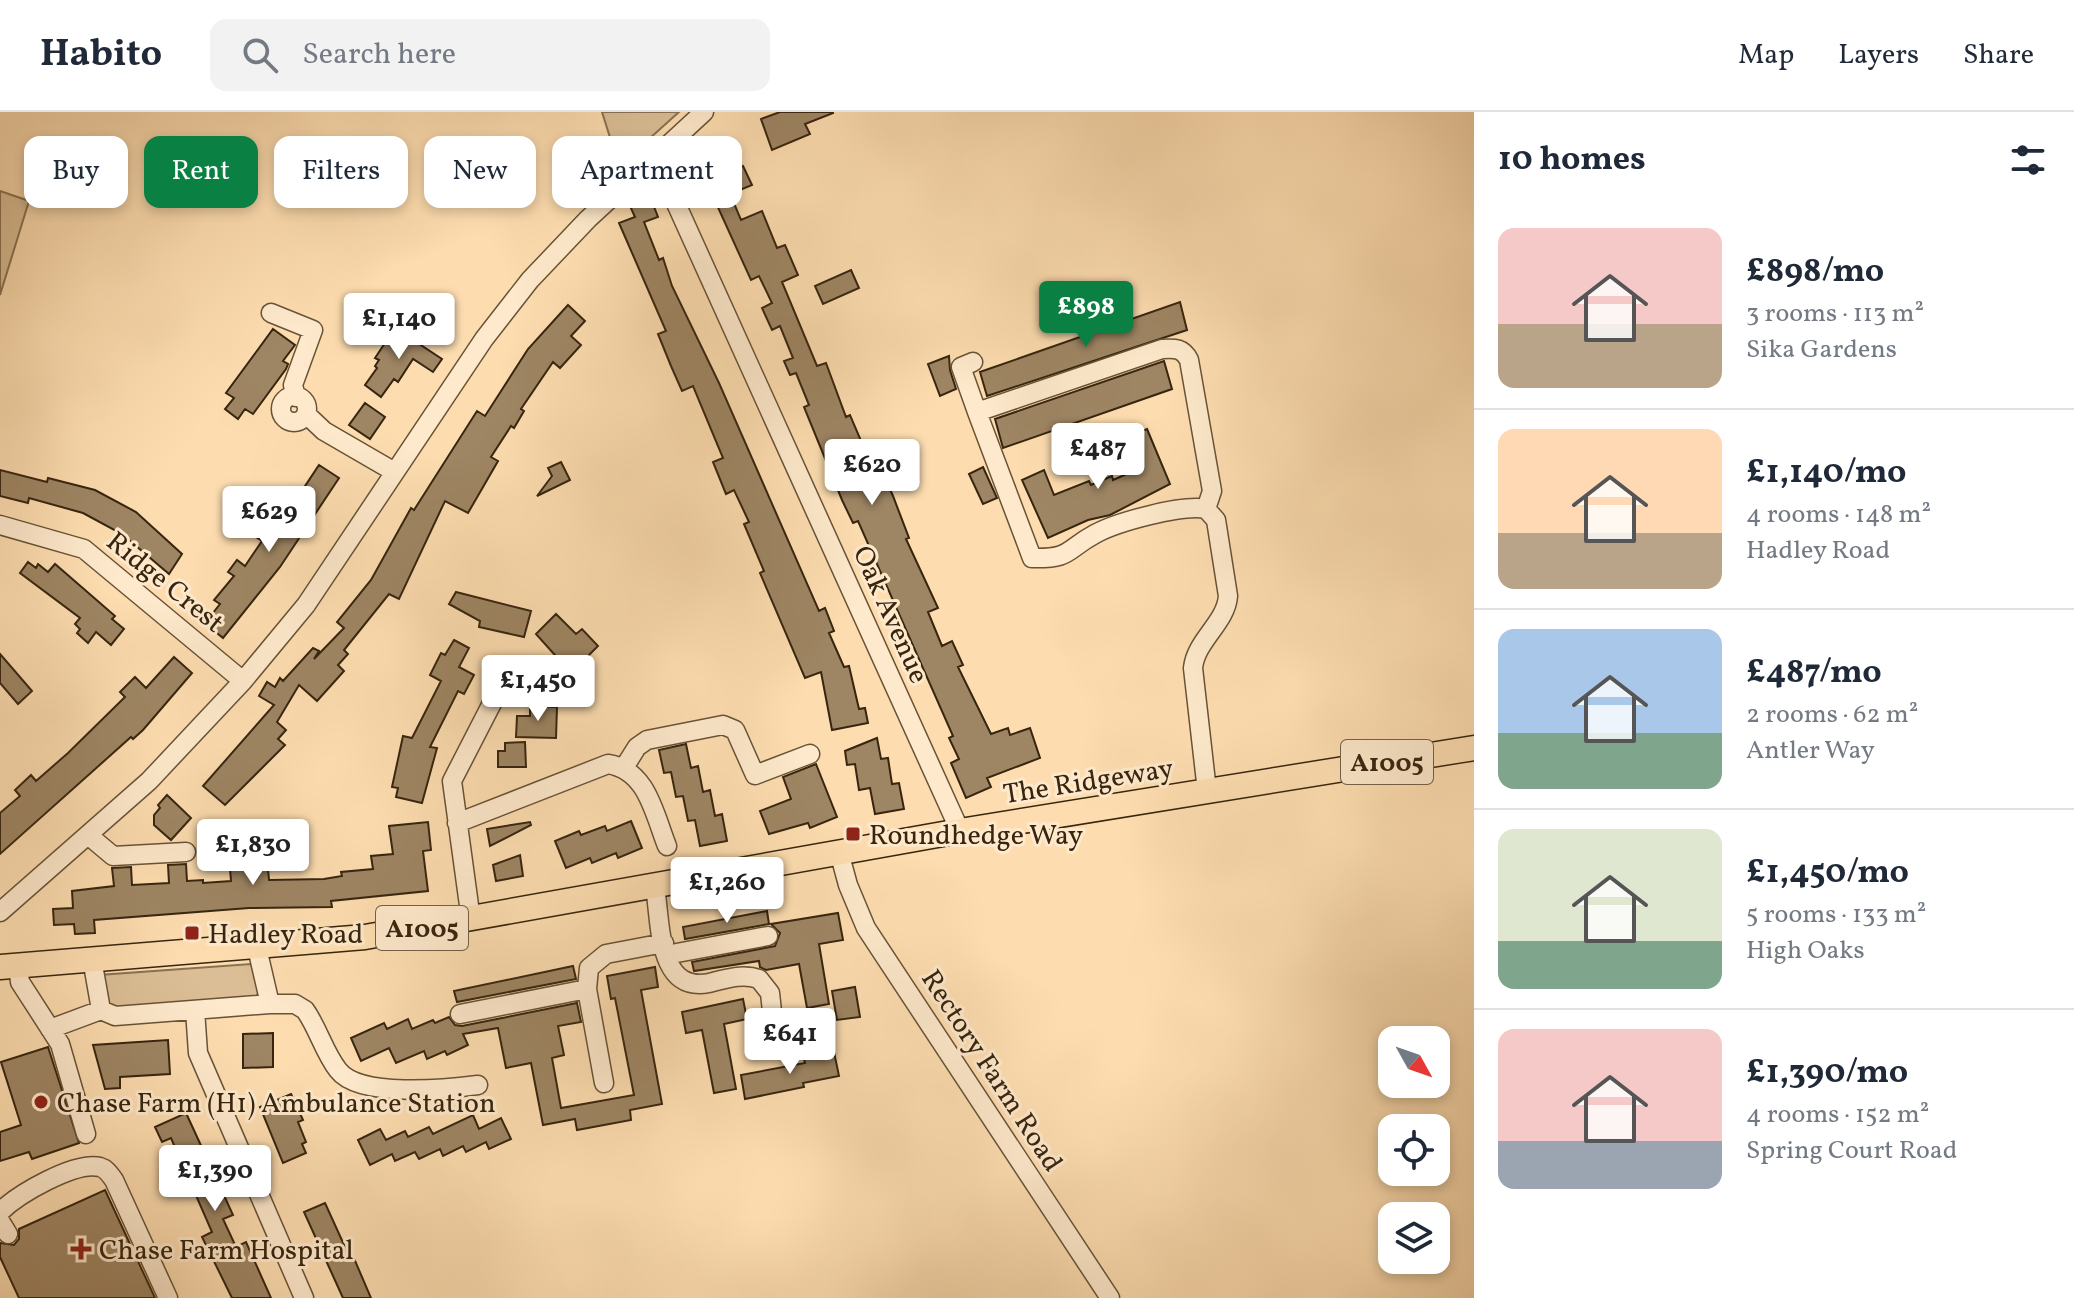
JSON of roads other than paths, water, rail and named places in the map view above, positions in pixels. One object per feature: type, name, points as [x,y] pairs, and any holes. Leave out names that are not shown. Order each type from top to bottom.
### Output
[{"type":"main road","name":"The Ridgeway","points":[[9,966],[365,937],[655,887],[840,860],[960,831],[1474,748]]},
{"type":"street","points":[[678,136],[704,112]]},
{"type":"street","points":[[0,912],[149,781],[243,681],[306,605],[484,339],[530,280],[600,208]]},
{"type":"street","name":"Oak Avenue","points":[[678,208],[960,831]]},
{"type":"street","points":[[271,313],[313,330],[293,385],[296,397],[305,403],[306,414],[324,431],[393,471]]},
{"type":"street","points":[[977,412],[1162,349],[1175,348],[1186,353],[1189,360],[1212,491],[1206,509]]},
{"type":"street","points":[[973,362],[961,367],[1032,558],[1064,555],[1097,533],[1184,506],[1206,509],[1216,520],[1227,607],[1198,651],[1193,668],[1207,791]]},
{"type":"street","name":"Ridge Crest","points":[[0,525],[84,549],[243,681]]},
{"type":"street","points":[[471,920],[451,792],[454,774],[507,674]]},
{"type":"street","points":[[625,766],[637,747],[647,740],[723,725],[735,730],[755,775],[810,754]]},
{"type":"street","points":[[457,823],[608,764],[625,766],[640,780],[667,846]]},
{"type":"street","points":[[88,835],[113,856],[186,852]]},
{"type":"street","name":"Rectory Farm Road","points":[[840,860],[866,928],[1110,1298]]},
{"type":"street","points":[[655,887],[665,949],[673,975],[687,984],[741,976],[764,983],[770,993],[776,1049]]},
{"type":"street","points":[[604,1083],[587,989],[589,968],[598,958],[768,936]]},
{"type":"street","points":[[257,948],[270,1004]]},
{"type":"street","points":[[92,959],[101,1010]]},
{"type":"street","points":[[9,966],[60,1044],[86,1134]]},
{"type":"street","points":[[460,1014],[587,989]]},
{"type":"street","points":[[50,1029],[101,1010],[115,1016],[295,1004],[305,1010],[340,1073],[351,1082],[386,1088],[442,1090],[478,1085]]},
{"type":"street","points":[[195,1010],[198,1053],[304,1298]]},
{"type":"street","points":[[0,1212],[28,1188],[89,1168],[105,1169],[114,1180],[168,1298]]},
{"type":"place","name":"Roundhedge Way","points":[[853,834]]},
{"type":"place","name":"Hadley Road","points":[[192,933]]},
{"type":"place","name":"Chase Farm (H1) Ambulance Station","points":[[41,1102]]},
{"type":"place","name":"Chase Farm Hospital","points":[[81,1249]]}]
